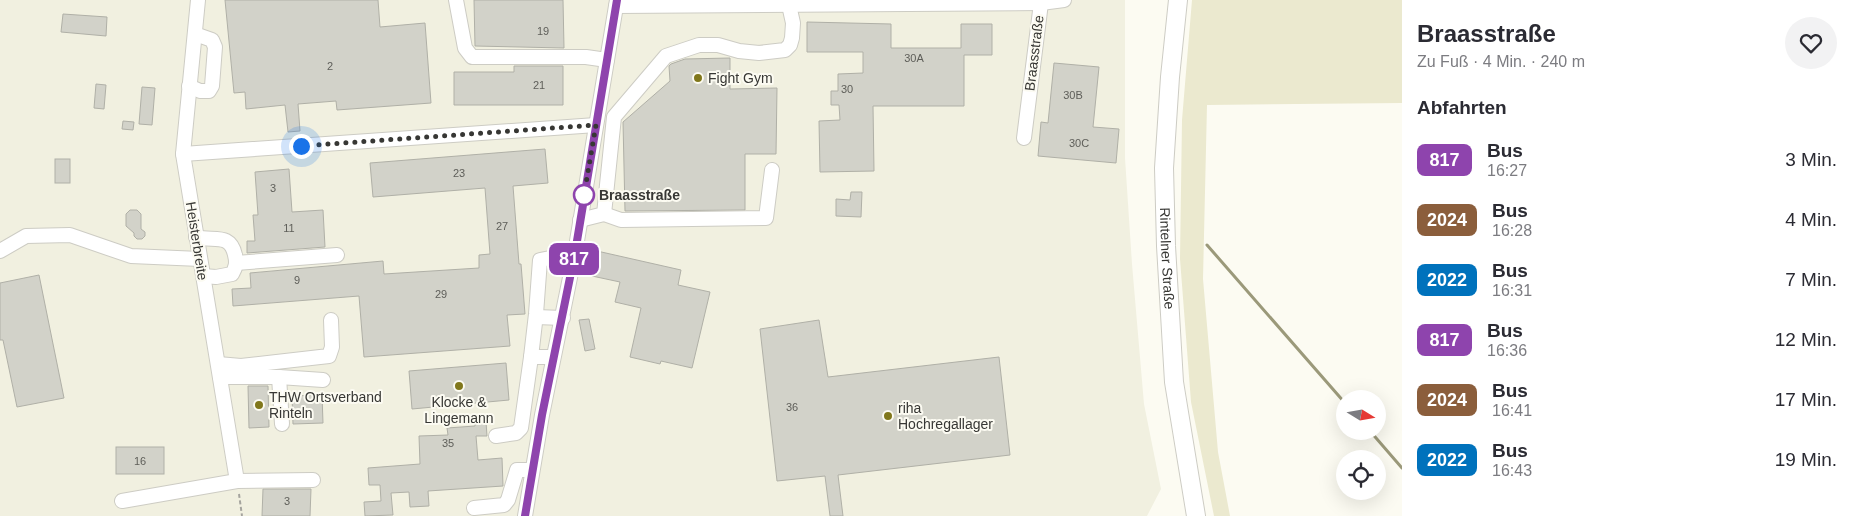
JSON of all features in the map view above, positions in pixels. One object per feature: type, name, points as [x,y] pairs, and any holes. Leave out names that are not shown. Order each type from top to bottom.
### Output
[{"type":"main road","name":"Rintelner Straße","points":[[1178,0],[1164,168],[1166,246],[1174,382],[1196,515]]},
{"type":"street","name":"Heisterbreite","points":[[198,0],[183,154],[237,480]]},
{"type":"street","points":[[456,0],[465,48],[467,54],[472,57],[586,57],[606,60]]},
{"type":"street","points":[[1041,3],[1064,0]]},
{"type":"street","name":"Braasstraße","points":[[525,516],[553,357],[563,318],[575,253],[617,3],[1041,3],[1024,138]]},
{"type":"street","points":[[604,214],[614,117],[666,56],[699,44],[718,45],[739,51],[759,53],[785,50],[790,45],[792,38],[793,23],[789,4]]},
{"type":"street","points":[[190,86],[200,91],[209,91],[212,86],[216,47],[212,40],[194,34]]},
{"type":"street","points":[[183,154],[596,125]]},
{"type":"street","points":[[592,155],[610,157]]},
{"type":"street","points":[[580,220],[604,214],[621,220],[766,218],[772,170]]},
{"type":"street","points":[[0,251],[26,236],[70,235],[131,256],[200,259]]},
{"type":"street","points":[[196,237],[204,239],[222,238],[230,243],[234,250],[236,268],[232,274],[216,277],[203,276]]},
{"type":"street","points":[[496,436],[516,433],[521,428],[536,317],[540,260],[575,253]]},
{"type":"street","points":[[236,263],[337,255]]},
{"type":"street","points":[[536,317],[563,318]]},
{"type":"street","points":[[219,371],[241,366],[330,356],[332,347],[331,320]]},
{"type":"street","points":[[530,357],[553,357]]},
{"type":"street","points":[[219,371],[324,380]]},
{"type":"street","points":[[279,377],[282,424]]},
{"type":"street","points":[[522,419],[542,415]]},
{"type":"street","points":[[474,508],[504,511],[517,470],[532,470]]},
{"type":"street","points":[[122,501],[237,480],[312,480]]},
{"type":"path","points":[[237,480],[242,516]]},
{"type":"shaded area","points":[[0,0],[1125,0],[1125,158],[1132,264],[1144,404],[1161,489],[1147,516],[0,516]]},
{"type":"shaded area","points":[[1192,0],[1402,0],[1402,103],[1207,105],[1203,279],[1218,452],[1230,516],[1214,516],[1191,402],[1180,259],[1182,120]]},
{"type":"building","points":[[225,0],[378,0],[380,27],[425,23],[431,103],[337,110],[336,101],[298,104],[300,131],[288,132],[285,105],[246,109],[245,92],[234,93]]},
{"type":"building","points":[[474,0],[563,0],[564,48],[475,46]]},
{"type":"building","points":[[63,14],[107,17],[106,36],[61,32]]},
{"type":"building","points":[[807,22],[891,24],[891,48],[961,48],[961,24],[992,24],[992,55],[964,55],[964,106],[873,106],[874,171],[820,172],[819,121],[840,120],[839,105],[831,105],[831,91],[838,91],[838,74],[863,73],[863,52],[807,52]]},
{"type":"building","points":[[730,58],[730,89],[777,88],[776,154],[745,154],[745,210],[625,211],[623,122],[670,81],[669,66],[671,64],[685,59]]},
{"type":"building","points":[[1054,63],[1099,67],[1093,127],[1119,129],[1116,163],[1038,156],[1041,122],[1048,123]]},
{"type":"building","points":[[514,66],[563,66],[563,105],[454,105],[454,72],[514,72]]},
{"type":"building","points":[[96,84],[106,85],[104,109],[94,108]]},
{"type":"building","points":[[142,87],[155,88],[152,125],[139,124]]},
{"type":"building","points":[[123,121],[134,122],[133,130],[122,129]]},
{"type":"building","points":[[545,149],[548,183],[513,186],[525,314],[507,315],[510,346],[364,357],[359,296],[233,306],[232,289],[251,288],[250,273],[383,261],[384,274],[479,268],[479,255],[490,254],[485,188],[373,197],[370,163]]},
{"type":"building","points":[[55,159],[70,159],[70,183],[55,183]]},
{"type":"building","points":[[289,169],[292,212],[323,210],[325,247],[247,253],[247,241],[255,241],[253,215],[258,215],[255,172]]},
{"type":"building","points":[[851,192],[862,192],[861,217],[836,216],[836,199],[850,200]]},
{"type":"building","points":[[130,210],[137,210],[141,214],[141,229],[145,232],[145,236],[142,239],[137,239],[134,233],[126,226],[126,214]]},
{"type":"building","points":[[597,251],[681,270],[678,285],[710,292],[692,368],[661,361],[660,364],[630,357],[641,308],[615,302],[620,282],[592,276]]},
{"type":"building","points":[[39,275],[64,398],[17,407],[3,340],[0,340],[0,283]]},
{"type":"building","points":[[589,319],[595,349],[585,351],[579,320]]},
{"type":"building","name":"riha Hochregallager","points":[[819,320],[828,377],[999,357],[1010,455],[838,475],[843,516],[830,516],[825,476],[777,481],[760,329]]},
{"type":"building","points":[[506,363],[509,400],[412,409],[409,371]]},
{"type":"building","name":"THW Ortsverband Rinteln","points":[[248,386],[268,386],[269,427],[249,428]]},
{"type":"building","points":[[322,395],[323,423],[293,424],[292,396]]},
{"type":"building","points":[[486,422],[487,436],[476,436],[478,460],[502,458],[503,486],[428,491],[429,506],[410,507],[409,492],[391,493],[393,515],[365,516],[364,502],[381,501],[380,485],[369,485],[368,468],[420,464],[419,436],[448,435],[447,428],[475,426],[475,423]]},
{"type":"building","points":[[116,447],[164,447],[164,474],[116,474]]},
{"type":"building","points":[[263,489],[311,489],[310,516],[262,516]]},
{"type":"waterway","points":[[1207,245],[1336,393]]},
{"type":"waterway","points":[[1378,440],[1402,468]]},
{"type":"bus line","name":"817","points":[[525,516],[553,357],[563,318],[575,253],[617,0]]},
{"type":"place","name":"Fight Gym","points":[[698,78]]},
{"type":"place","name":"Braasstraße","points":[[584,195]]},
{"type":"place","name":"Klocke & Lingemann","points":[[459,386]]},
{"type":"place","name":"THW Ortsverband Rinteln","points":[[259,405]]},
{"type":"place","name":"riha Hochregallager","points":[[888,416]]},
{"type":"route","points":[[301,146],[596,125],[584,195]]}]
